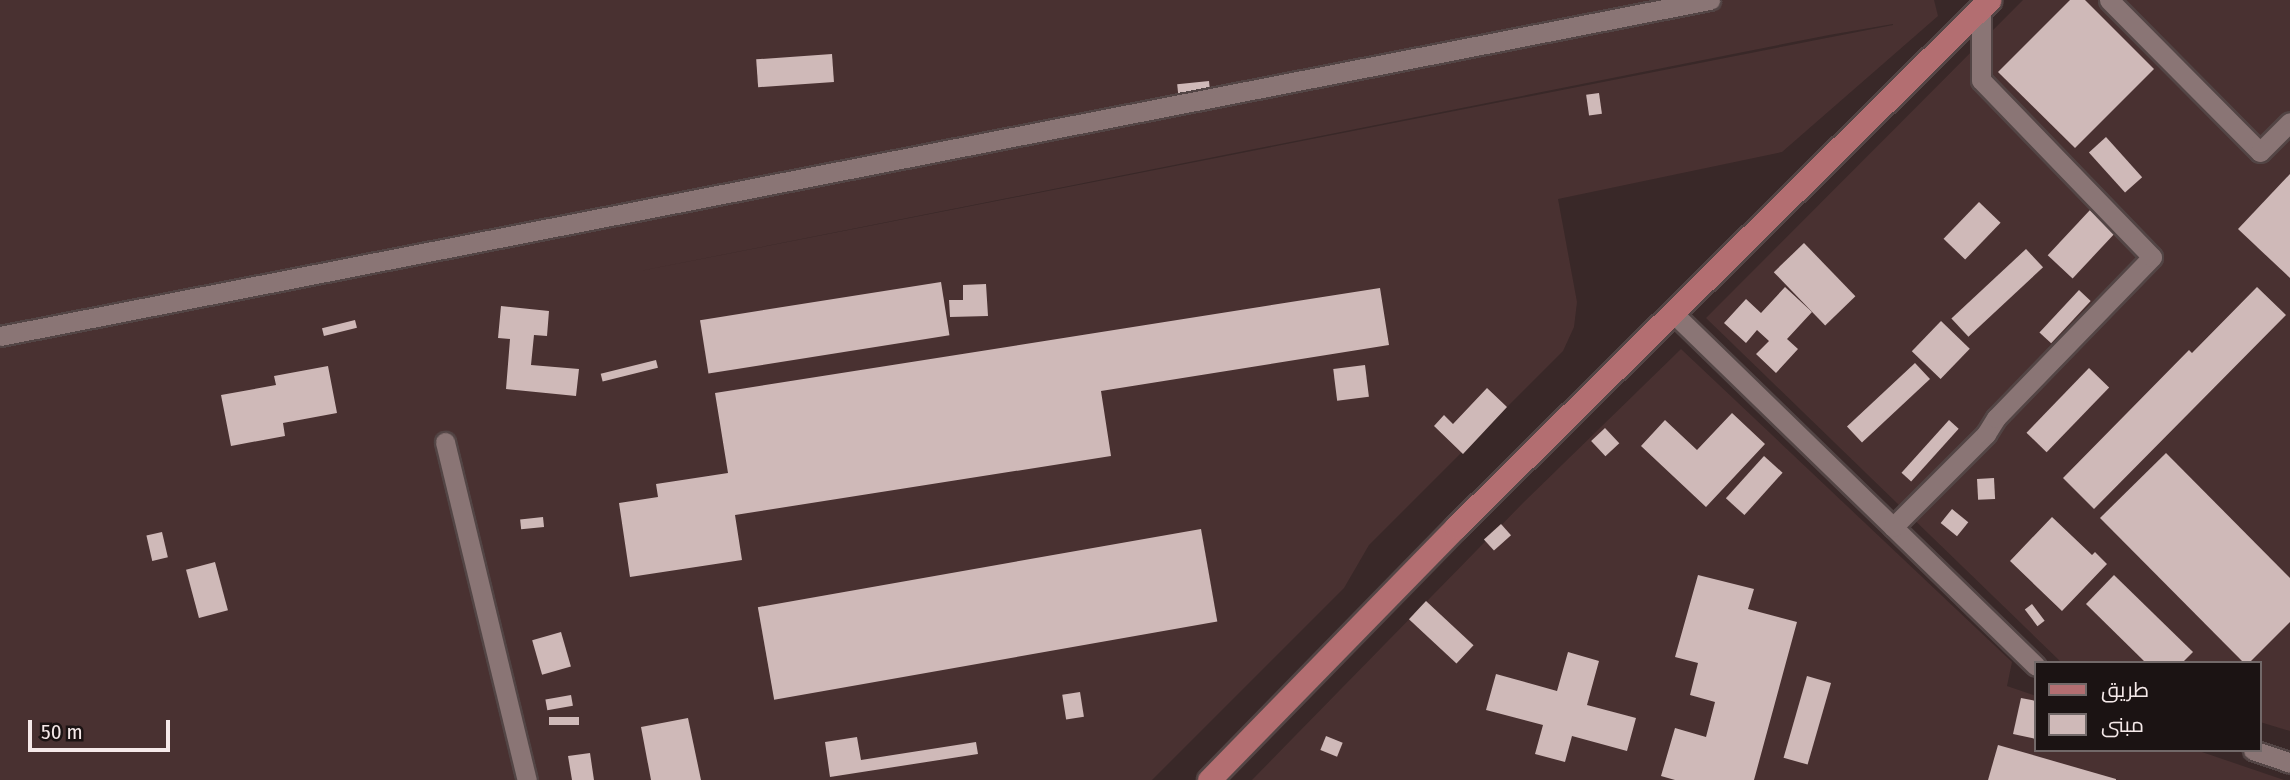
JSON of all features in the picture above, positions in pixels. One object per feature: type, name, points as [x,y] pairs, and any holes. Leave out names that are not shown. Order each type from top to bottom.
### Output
[{"type":"main road","points":[[1209,780],[1456,527],[1985,4]]},
{"type":"street","points":[[0,336],[1710,0]]},
{"type":"street","points":[[2109,0],[2260,152],[2290,122]]},
{"type":"street","points":[[1893,527],[1986,434],[1996,418],[2152,257],[1981,79],[1985,4]]},
{"type":"street","points":[[1673,313],[2035,666]]},
{"type":"street","points":[[445,442],[527,780]]},
{"type":"street","points":[[2259,752],[2290,762]]},
{"type":"shaded area","points":[[0,0],[1934,0],[1938,16],[1782,152],[1558,199],[1577,302],[1574,327],[1563,351],[1369,545],[1344,588],[1152,780],[0,780]],"holes":[[[1893,25],[630,273],[1829,35]]]},
{"type":"shaded area","points":[[2023,0],[2290,0],[2290,731],[2262,723],[2262,661],[2060,661],[1706,318]]},
{"type":"shaded area","points":[[1681,349],[2012,662],[2007,686],[2035,696],[2035,752],[2202,752],[2284,780],[1252,780],[1522,504]]},
{"type":"building","points":[[2070,0],[2085,0],[2154,69],[2075,148],[1998,72]]},
{"type":"building","points":[[832,54],[834,82],[758,87],[756,59]]},
{"type":"building","points":[[1209,81],[1210,90],[1178,93],[1177,84]]},
{"type":"building","points":[[1599,93],[1602,114],[1589,116],[1586,95]]},
{"type":"building","points":[[2106,137],[2142,177],[2125,193],[2089,152]]},
{"type":"building","points":[[2290,174],[2290,278],[2238,229]]},
{"type":"building","points":[[1979,202],[2001,223],[1965,260],[1944,239]]},
{"type":"building","points":[[2090,210],[2115,233],[2073,279],[2048,255]]},
{"type":"building","points":[[1804,243],[1855,296],[1825,325],[1774,272]]},
{"type":"building","points":[[2026,249],[2043,267],[1968,337],[1951,319]]},
{"type":"building","points":[[941,282],[949,335],[708,374],[700,320]]},
{"type":"building","points":[[986,284],[988,316],[950,317],[949,300],[963,300],[963,285]]},
{"type":"building","points":[[1785,287],[1812,312],[1787,339],[1798,349],[1776,373],[1756,354],[1769,341],[1757,330],[1746,343],[1724,323],[1746,299],[1761,313]]},
{"type":"building","points":[[2257,287],[2286,315],[2094,509],[2063,478],[2189,350],[2192,353]]},
{"type":"building","points":[[1380,288],[1389,345],[1101,391],[1111,456],[735,515],[742,560],[630,577],[619,503],[658,497],[656,484],[728,473],[715,393]]},
{"type":"building","points":[[2079,290],[2091,301],[2051,343],[2039,332]]},
{"type":"building","points":[[501,306],[549,311],[547,336],[534,335],[531,365],[579,369],[576,396],[506,389],[510,339],[498,338]]},
{"type":"building","points":[[355,320],[357,328],[324,336],[322,328]]},
{"type":"building","points":[[1941,321],[1970,349],[1941,379],[1912,351]]},
{"type":"building","points":[[656,360],[658,368],[603,382],[601,374]]},
{"type":"building","points":[[1915,363],[1930,379],[1862,443],[1847,426]]},
{"type":"building","points":[[1365,365],[1369,397],[1337,401],[1333,369]]},
{"type":"building","points":[[328,366],[337,413],[283,423],[285,436],[231,446],[221,395],[276,385],[274,376]]},
{"type":"building","points":[[2089,368],[2109,387],[2047,452],[2026,433]]},
{"type":"building","points":[[1487,388],[1507,407],[1463,454],[1434,426],[1444,415],[1453,424]]},
{"type":"building","points":[[1732,413],[1765,444],[1706,507],[1641,446],[1665,420],[1697,450]]},
{"type":"building","points":[[1949,420],[1959,429],[1911,481],[1901,473]]},
{"type":"building","points":[[1605,428],[1619,443],[1605,456],[1591,441]]},
{"type":"building","points":[[2166,453],[2290,578],[2290,622],[2251,661],[2242,661],[2100,518]]},
{"type":"building","points":[[1764,456],[1783,473],[1744,515],[1726,498]]},
{"type":"building","points":[[1994,478],[1995,499],[1978,500],[1977,479]]},
{"type":"building","points":[[1952,509],[1968,522],[1957,536],[1941,523]]},
{"type":"building","points":[[543,517],[544,527],[521,529],[520,519]]},
{"type":"building","points":[[2052,517],[2092,555],[2095,552],[2107,564],[2062,611],[2010,561]]},
{"type":"building","points":[[1501,524],[1511,535],[1494,551],[1484,539]]},
{"type":"building","points":[[1201,529],[1217,622],[774,700],[758,607]]},
{"type":"building","points":[[162,532],[168,557],[152,561],[146,536]]},
{"type":"building","points":[[215,562],[228,610],[199,618],[186,570]]},
{"type":"building","points":[[1698,575],[1754,589],[1748,609],[1797,622],[1754,780],[1675,780],[1661,776],[1675,728],[1706,737],[1715,702],[1690,695],[1698,663],[1675,657]]},
{"type":"building","points":[[2114,575],[2193,652],[2184,661],[2144,661],[2086,604]]},
{"type":"building","points":[[1426,601],[1474,645],[1456,664],[1409,619]]},
{"type":"building","points":[[2032,604],[2045,621],[2037,626],[2025,609]]},
{"type":"building","points":[[561,632],[571,667],[542,675],[532,640]]},
{"type":"building","points":[[1568,652],[1599,661],[1587,705],[1636,718],[1627,751],[1572,736],[1565,762],[1535,754],[1543,725],[1486,710],[1496,674],[1557,691]]},
{"type":"building","points":[[1807,676],[1831,683],[1808,765],[1784,758]]},
{"type":"building","points":[[1080,692],[1084,717],[1066,720],[1062,695]]},
{"type":"building","points":[[571,695],[573,706],[547,710],[545,700]]},
{"type":"building","points":[[2021,698],[2035,701],[2035,739],[2013,734]]},
{"type":"building","points":[[549,717],[579,717],[579,725],[549,725]]},
{"type":"building","points":[[688,718],[701,780],[651,780],[641,727]]},
{"type":"building","points":[[1326,736],[1343,743],[1337,757],[1320,750]]},
{"type":"building","points":[[857,737],[861,760],[976,742],[978,754],[830,777],[825,742]]},
{"type":"building","points":[[1998,745],[2116,779],[2116,780],[1988,780]]},
{"type":"building","points":[[590,753],[594,780],[572,780],[568,756]]}]
